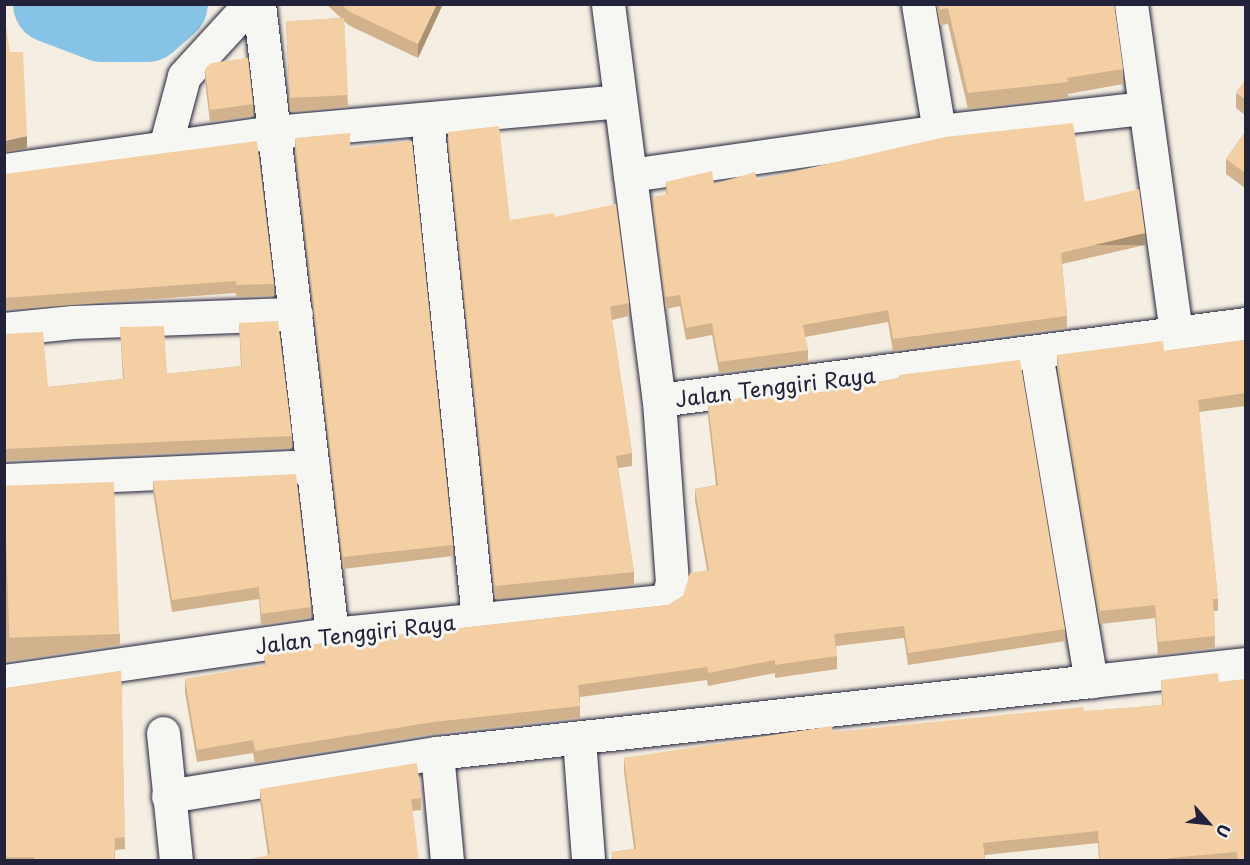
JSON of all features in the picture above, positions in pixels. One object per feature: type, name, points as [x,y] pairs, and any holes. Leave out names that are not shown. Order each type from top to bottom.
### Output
[{"type":"street","points":[[165,147],[184,76],[250,4]]},
{"type":"street","points":[[259,4],[332,634]]},
{"type":"street","points":[[608,4],[659,400]]},
{"type":"street","points":[[918,4],[939,131]]},
{"type":"street","points":[[1131,4],[1176,331]]},
{"type":"street","points":[[4,170],[274,132],[620,101]]},
{"type":"street","points":[[630,175],[939,131],[1144,108]]},
{"type":"street","points":[[427,119],[478,618]]},
{"type":"street","points":[[4,329],[73,322],[296,314]]},
{"type":"street","name":"Jalan Tenggiri Raya","points":[[4,681],[152,662],[332,634],[654,602],[668,597],[672,582],[659,400],[1036,353],[1176,331],[1245,324]]},
{"type":"street","points":[[1036,353],[1091,681]]},
{"type":"street","points":[[4,480],[313,466]]},
{"type":"street","points":[[168,796],[437,753],[1245,664]]},
{"type":"street","points":[[163,733],[176,861]]},
{"type":"street","points":[[579,739],[588,861]]},
{"type":"street","points":[[437,753],[447,861]]},
{"type":"building","points":[[341,4],[437,4],[418,44],[350,12]]},
{"type":"building","points":[[939,4],[1114,4],[1123,69],[1067,78],[1068,82],[968,93],[948,8],[940,10]]},
{"type":"building","points":[[4,12],[10,52],[23,52],[27,136],[4,141]]},
{"type":"building","points":[[344,18],[348,95],[290,98],[286,21]]},
{"type":"building","points":[[248,58],[253,104],[210,110],[205,69],[211,63]]},
{"type":"building","points":[[1245,81],[1245,99],[1236,93]]},
{"type":"building","points":[[1073,123],[1085,202],[1139,189],[1145,233],[1061,253],[1067,316],[893,339],[888,310],[803,325],[808,350],[719,362],[712,323],[686,328],[680,295],[666,297],[653,197],[668,194],[666,182],[712,171],[714,184],[755,172],[757,180],[945,137]]},
{"type":"building","points":[[499,126],[510,220],[554,213],[555,217],[616,204],[629,303],[610,307],[632,453],[616,456],[634,572],[495,586],[448,132]]},
{"type":"building","points":[[1245,132],[1245,173],[1226,159]]},
{"type":"building","points":[[350,133],[350,148],[412,141],[453,545],[343,557],[295,138]]},
{"type":"building","points":[[257,141],[274,284],[236,285],[236,281],[4,298],[4,174]]},
{"type":"building","points":[[278,321],[292,436],[4,449],[4,334],[43,332],[48,387],[124,379],[120,327],[164,326],[167,374],[242,366],[239,323]]},
{"type":"building","points":[[1245,340],[1245,393],[1198,400],[1218,599],[1213,599],[1215,636],[1158,642],[1155,605],[1100,611],[1057,355],[1163,341],[1164,351]]},
{"type":"building","points":[[1020,360],[1065,629],[908,653],[904,626],[834,634],[837,656],[775,665],[775,660],[708,673],[707,667],[578,685],[580,706],[434,722],[255,751],[253,740],[197,750],[185,679],[266,665],[264,650],[668,605],[683,596],[690,573],[709,570],[695,489],[718,485],[708,403],[815,386],[816,393],[900,378],[899,375]]},
{"type":"building","points":[[296,474],[311,607],[261,614],[259,587],[172,600],[153,481]]},
{"type":"building","points":[[114,482],[119,634],[9,638],[4,486]]},
{"type":"building","points":[[121,671],[125,837],[115,838],[114,861],[34,861],[34,857],[4,857],[4,687]]},
{"type":"building","points":[[1218,673],[1219,682],[1245,679],[1245,861],[1238,861],[1237,852],[1169,858],[1169,861],[1100,861],[1098,831],[983,843],[985,861],[613,861],[612,852],[636,849],[624,758],[832,726],[833,732],[1083,707],[1084,711],[1163,705],[1161,680]]},
{"type":"building","points":[[417,763],[421,798],[411,799],[419,861],[237,861],[270,855],[260,789]]},
{"type":"waterway","points":[[52,4],[102,23],[147,23],[169,4]]}]
